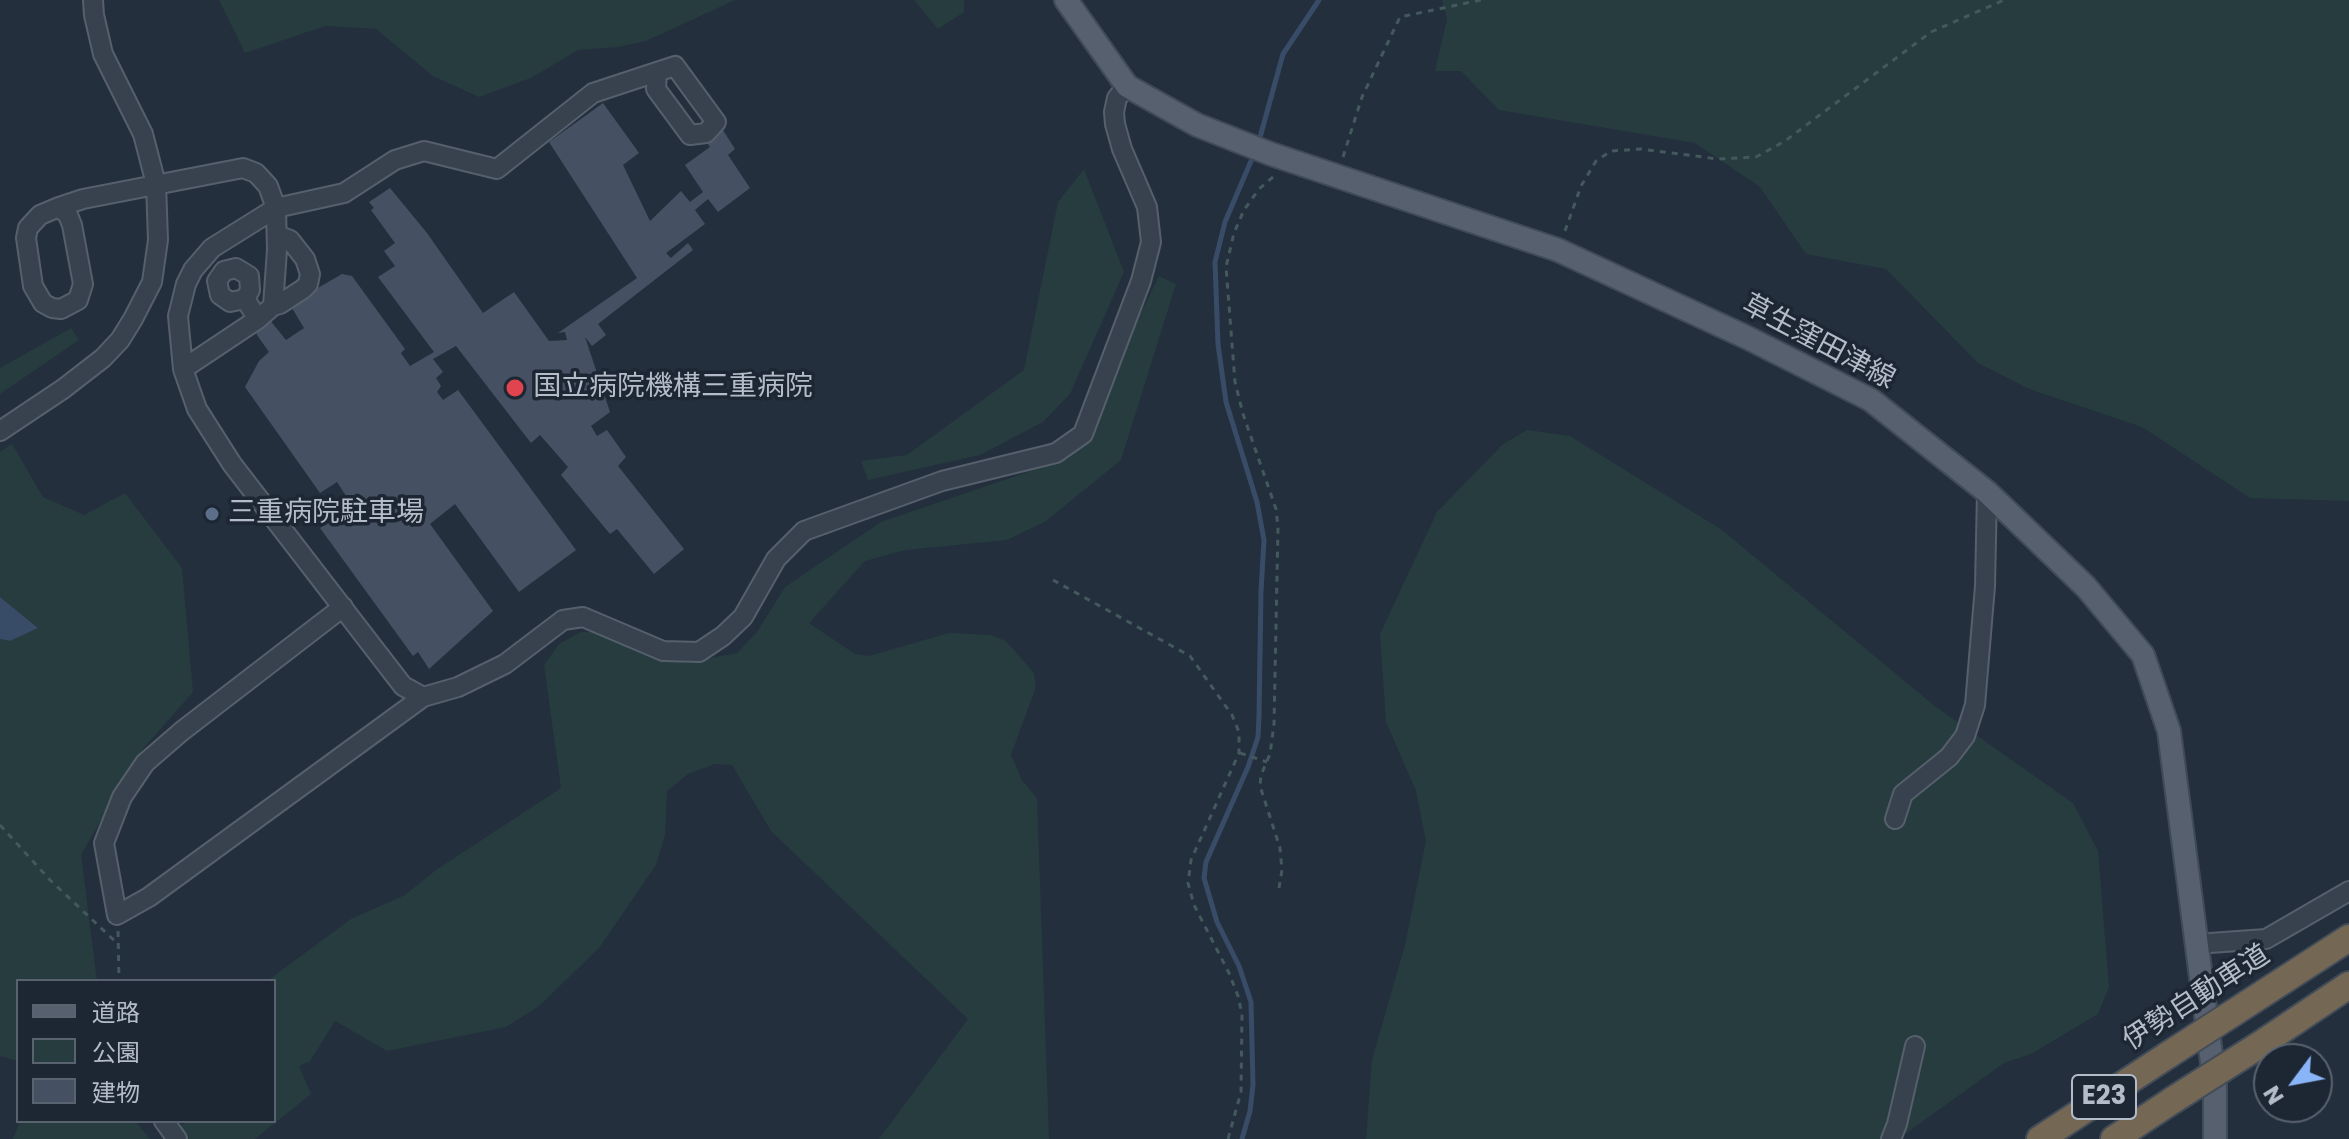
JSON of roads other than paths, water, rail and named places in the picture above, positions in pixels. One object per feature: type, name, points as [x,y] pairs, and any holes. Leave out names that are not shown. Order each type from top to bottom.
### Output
[{"type":"highway","name":"伊勢自動車道","points":[[2040,1139],[2349,938]]},
{"type":"highway","name":"E23","points":[[2114,1139],[2349,985]]},
{"type":"main road","name":"草生窪田津線","points":[[1066,0],[1127,86],[1197,125],[1245,145],[1558,250],[1748,338],[1871,400],[1987,492],[2086,587],[2143,655],[2169,731],[2215,1085],[2215,1139]]},
{"type":"street","points":[[0,431],[103,358],[120,340],[152,282],[159,211],[156,184],[143,134],[103,54],[94,7]]},
{"type":"street","points":[[423,697],[403,686],[232,464],[197,409],[183,369],[178,316],[180,300],[193,270],[212,248],[276,208],[344,193],[395,160],[424,151],[497,169],[593,93],[657,72]]},
{"type":"street","points":[[343,607],[145,763],[122,797],[104,843],[117,915],[158,891],[423,697],[458,687],[505,664],[563,620],[583,617],[663,651],[699,652],[723,636],[743,617],[776,559],[804,531],[942,481],[1056,453],[1083,434],[1141,281],[1151,242],[1147,207],[1122,149],[1115,124],[1117,98],[1127,86]]},
{"type":"street","points":[[59,207],[68,215],[72,225],[83,284],[78,300],[61,309],[43,303],[33,286],[26,238],[32,221],[59,207],[83,199],[217,172],[249,169],[268,186],[276,208],[273,306]]},
{"type":"street","points":[[183,369],[273,306],[303,289],[310,279],[305,259],[290,240],[277,235]]},
{"type":"street","points":[[245,299],[258,319]]},
{"type":"street","points":[[1895,819],[1903,794],[1949,757],[1965,736],[1975,705],[1985,586],[1987,492]]},
{"type":"street","points":[[2196,944],[2266,939],[2349,891]]},
{"type":"street","points":[[1891,1139],[1915,1046]]},
{"type":"water","points":[[0,597],[38,628],[10,641],[0,639]]},
{"type":"waterway","points":[[1259,141],[1283,54],[1319,0]]},
{"type":"waterway","points":[[1242,1139],[1253,1085],[1251,1002],[1239,966],[1217,922],[1204,878],[1206,862],[1258,737],[1264,540],[1257,502],[1226,402],[1218,344],[1215,262],[1225,222],[1254,154]]},
{"type":"place","name":"国立病院機構三重病院","points":[[515,388]]},
{"type":"place","name":"三重病院駐車場","points":[[212,514]]}]
